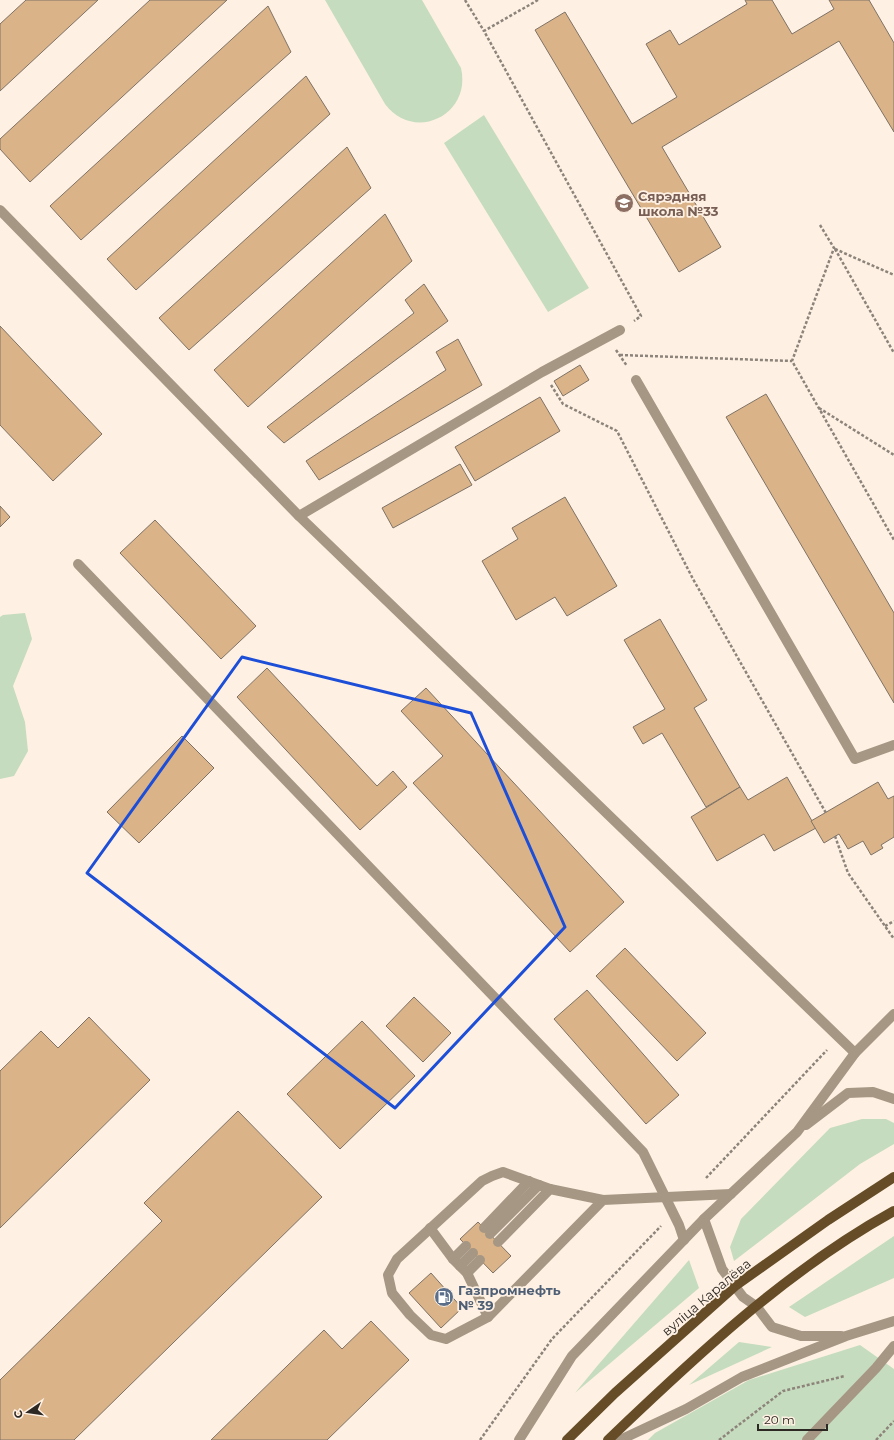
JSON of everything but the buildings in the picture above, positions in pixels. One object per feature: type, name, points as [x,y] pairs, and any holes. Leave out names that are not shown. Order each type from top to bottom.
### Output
[{"type":"main road","name":"вуліца Каралёва","points":[[567,1440],[615,1393],[735,1286],[828,1220],[894,1177]]},
{"type":"main road","points":[[608,1440],[655,1395],[756,1306],[820,1258],[894,1211]]},
{"type":"street","points":[[0,210],[299,516],[855,1053]]},
{"type":"street","points":[[299,516],[542,372],[620,330]]},
{"type":"street","points":[[636,380],[855,759],[894,745]]},
{"type":"street","points":[[78,564],[643,1152],[684,1240]]},
{"type":"street","points":[[797,1132],[855,1053],[894,1014]]},
{"type":"street","points":[[519,1440],[572,1356],[704,1219],[797,1132],[848,1093],[873,1092],[894,1099]]},
{"type":"street","points":[[603,1200],[488,1317],[446,1339],[431,1335],[410,1315],[392,1293],[388,1275],[397,1259],[482,1181],[503,1172],[550,1189],[603,1200],[731,1194]]},
{"type":"street","points":[[529,1181],[487,1231],[539,1185]]},
{"type":"street","points":[[498,1242],[550,1189]]},
{"type":"street","points":[[704,1219],[722,1269],[743,1297],[756,1306],[772,1327],[801,1336],[846,1336]]},
{"type":"street","points":[[430,1228],[456,1262],[467,1273],[488,1317]]},
{"type":"street","points":[[456,1262],[473,1253],[467,1273]]},
{"type":"street","points":[[620,1440],[686,1409],[742,1377],[846,1336],[894,1321]]},
{"type":"street","points":[[808,1440],[876,1368],[894,1346]]},
{"type":"path","points":[[465,0],[484,31],[641,316],[620,330]]},
{"type":"path","points":[[484,31],[538,0]]},
{"type":"path","points":[[820,225],[894,353]]},
{"type":"path","points":[[834,248],[894,276]]},
{"type":"path","points":[[834,248],[792,361],[894,540]]},
{"type":"path","points":[[607,337],[636,380]]},
{"type":"path","points":[[620,355],[792,361]]},
{"type":"path","points":[[542,372],[563,404],[617,431],[693,579],[826,813]]},
{"type":"path","points":[[818,408],[894,455]]},
{"type":"path","points":[[835,836],[848,873],[894,938]]},
{"type":"path","points":[[885,926],[894,921]]},
{"type":"path","points":[[689,1196],[839,1037]]},
{"type":"path","points":[[480,1440],[552,1339],[673,1214]]},
{"type":"path","points":[[719,1440],[783,1391],[848,1375]]},
{"type":"path","points":[[876,1440],[894,1421]]},
{"type":"highlighted area","points":[[242,657],[471,713],[565,927],[395,1108],[87,873]]},
{"type":"green space","points":[[325,0],[422,0],[461,68],[462,85],[458,99],[449,110],[438,118],[425,122],[411,121],[397,116],[385,104]]},
{"type":"green space","points":[[484,115],[589,288],[548,312],[444,143]]},
{"type":"green space","points":[[25,613],[32,639],[13,686],[25,722],[28,751],[14,776],[0,779],[0,617],[3,615]]},
{"type":"green space","points":[[862,1119],[886,1119],[894,1123],[894,1144],[860,1164],[734,1261],[730,1247],[741,1219],[830,1128]]},
{"type":"green space","points":[[894,1236],[894,1278],[805,1317],[789,1307]]},
{"type":"green space","points":[[689,1260],[699,1288],[575,1393],[598,1365]]},
{"type":"green space","points":[[739,1342],[772,1347],[689,1385]]},
{"type":"green space","points":[[860,1345],[894,1369],[894,1440],[648,1440],[655,1433],[749,1380]]},
{"type":"place","name":"Сярэдняя школа №33","points":[[624,203]]},
{"type":"place","name":"Газпромнефть № 39","points":[[444,1297]]}]
